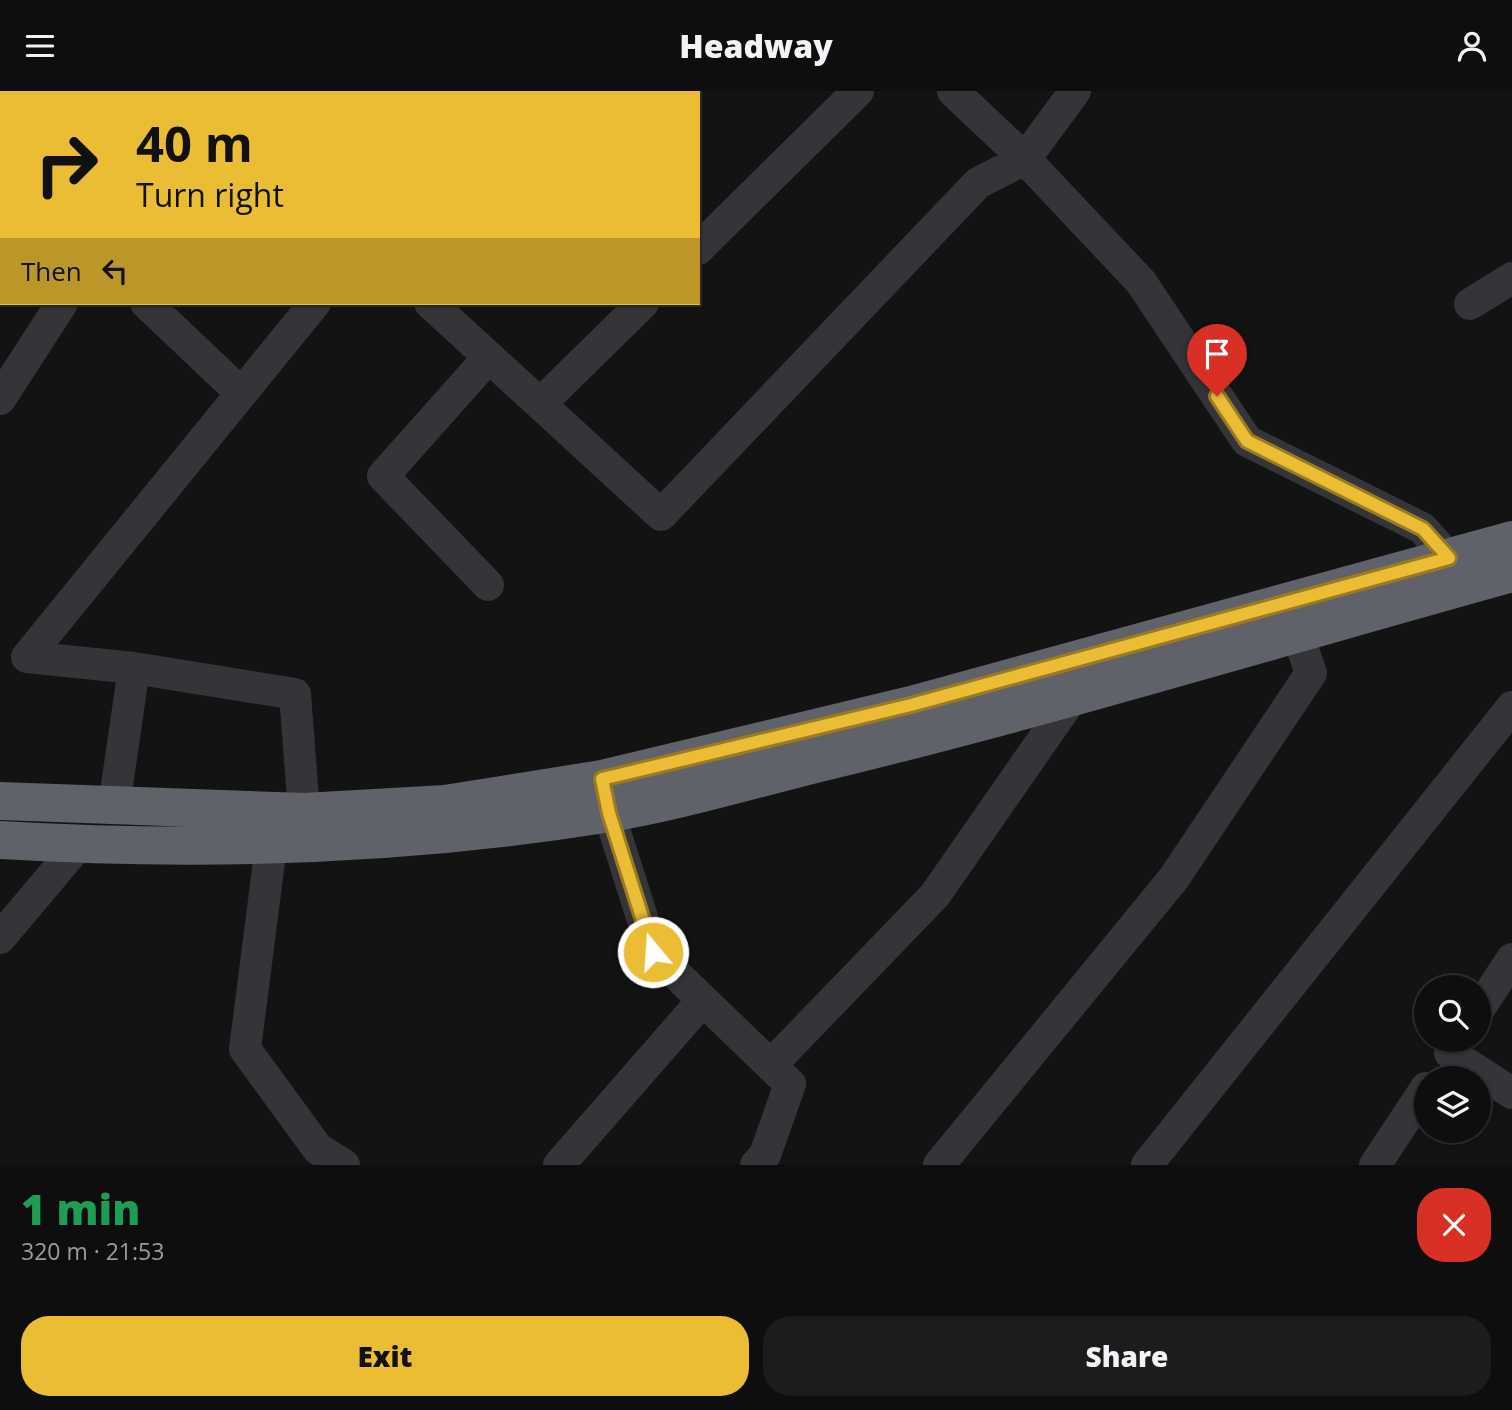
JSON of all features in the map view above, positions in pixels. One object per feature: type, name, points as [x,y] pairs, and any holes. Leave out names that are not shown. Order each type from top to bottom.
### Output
[{"type":"highway","points":[[0,801],[304,812],[606,796],[920,739],[1074,695],[1291,619],[1449,558],[1512,540]]},
{"type":"highway","points":[[0,840],[79,844],[271,846],[462,834],[606,796],[911,705],[1291,619],[1512,573]]},
{"type":"street","points":[[700,247],[858,91]]},
{"type":"street","points":[[953,91],[1025,159],[1142,282],[1247,441],[1423,529],[1449,558]]},
{"type":"street","points":[[432,305],[661,515],[978,183],[1025,159],[1075,91]]},
{"type":"street","points":[[1470,304],[1512,278]]},
{"type":"street","points":[[0,399],[61,305]]},
{"type":"street","points":[[148,305],[241,393]]},
{"type":"street","points":[[304,812],[295,694],[134,669],[27,657],[313,305]]},
{"type":"street","points":[[540,404],[641,305]]},
{"type":"street","points":[[488,585],[383,476],[489,357]]},
{"type":"street","points":[[939,1165],[1182,867],[1311,673],[1291,619]]},
{"type":"street","points":[[114,806],[134,669]]},
{"type":"street","points":[[771,1065],[935,895],[1074,695]]},
{"type":"street","points":[[1147,1165],[1512,707]]},
{"type":"street","points":[[606,796],[653,952],[790,1084],[765,1155],[756,1165]]},
{"type":"street","points":[[0,938],[79,844]]},
{"type":"street","points":[[271,846],[245,1049],[318,1149],[342,1165]]},
{"type":"street","points":[[1491,991],[1512,959]]},
{"type":"street","points":[[559,1165],[703,1000]]},
{"type":"street","points":[[1447,1057],[1512,1093]]},
{"type":"street","points":[[1378,1164],[1414,1107]]},
{"type":"route","points":[[653,952],[609,813],[602,779],[911,705],[1449,558],[1423,529],[1247,441],[1217,396]]}]
